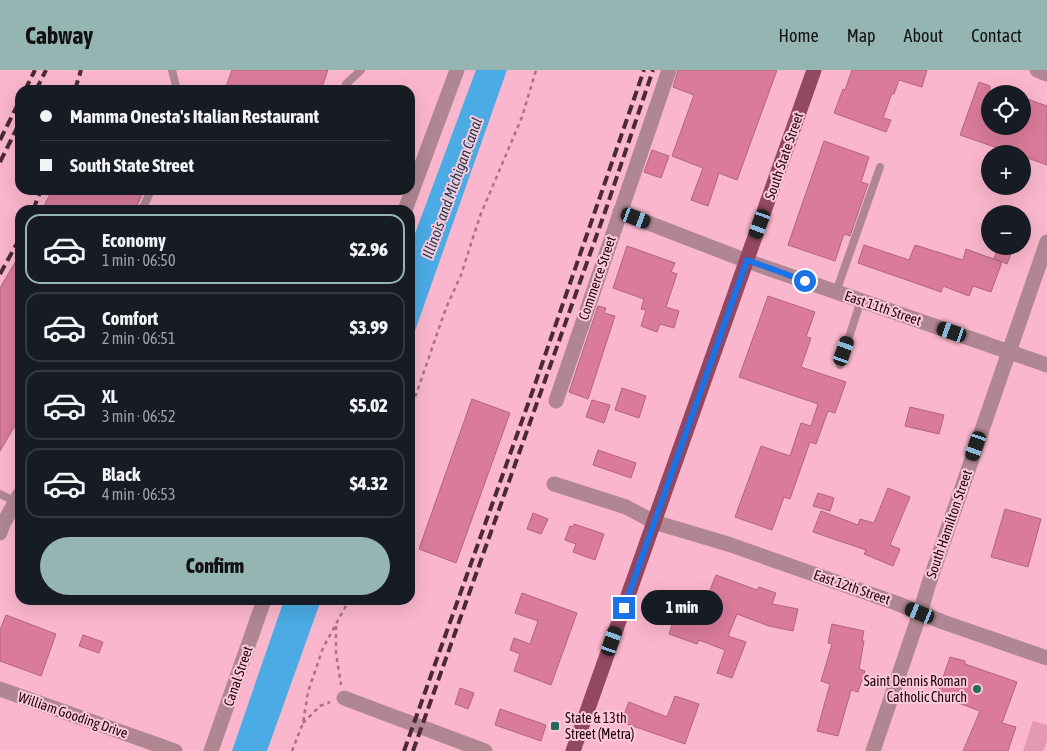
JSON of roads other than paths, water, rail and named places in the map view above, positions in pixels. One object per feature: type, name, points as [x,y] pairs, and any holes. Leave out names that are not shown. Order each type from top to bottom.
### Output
[{"type":"main road","name":"South State Street","points":[[573,751],[814,70]]},
{"type":"street","points":[[415,183],[457,70]]},
{"type":"street","name":"Commerce Street","points":[[556,401],[669,70]]},
{"type":"street","points":[[1037,70],[1047,74]]},
{"type":"street","name":"East 11th Street","points":[[620,212],[836,292],[1047,365]]},
{"type":"street","name":"South Hamilton Street","points":[[873,751],[1047,242]]},
{"type":"street","name":"East 12th Street","points":[[554,484],[626,507],[654,522],[728,544],[896,602],[920,613],[1047,658]]},
{"type":"street","points":[[0,533],[3,524],[15,506]]},
{"type":"street","name":"Canal Street","points":[[211,751],[262,605]]},
{"type":"street","name":"William Gooding Drive","points":[[0,690],[175,751]]},
{"type":"street","points":[[344,698],[485,751]]},
{"type":"lane","points":[[172,70],[176,85]]},
{"type":"lane","points":[[346,85],[361,70]]},
{"type":"lane","points":[[836,292],[880,167]]},
{"type":"lane","points":[[840,365],[861,300]]},
{"type":"lane","points":[[0,494],[15,499]]},
{"type":"water","name":"Illinois and Michigan Canal","points":[[476,70],[507,70],[415,331],[415,234]]},
{"type":"water","points":[[282,605],[319,605],[267,751],[232,751]]},
{"type":"railway","points":[[28,85],[35,70]]},
{"type":"railway","points":[[38,85],[46,70]]},
{"type":"railway","points":[[76,85],[81,70]]},
{"type":"railway","points":[[404,751],[533,390],[644,70]]},
{"type":"railway","points":[[413,751],[606,209],[653,70]]},
{"type":"railway","points":[[0,140],[15,110]]},
{"type":"railway","points":[[0,162],[15,132]]},
{"type":"railway","points":[[35,205],[39,195]]},
{"type":"railway","points":[[0,274],[15,247]]},
{"type":"place","name":"Saint Dennis Roman Catholic Church","points":[[977,689]]},
{"type":"place","name":"State & 13th Street (Metra)","points":[[555,726]]}]
